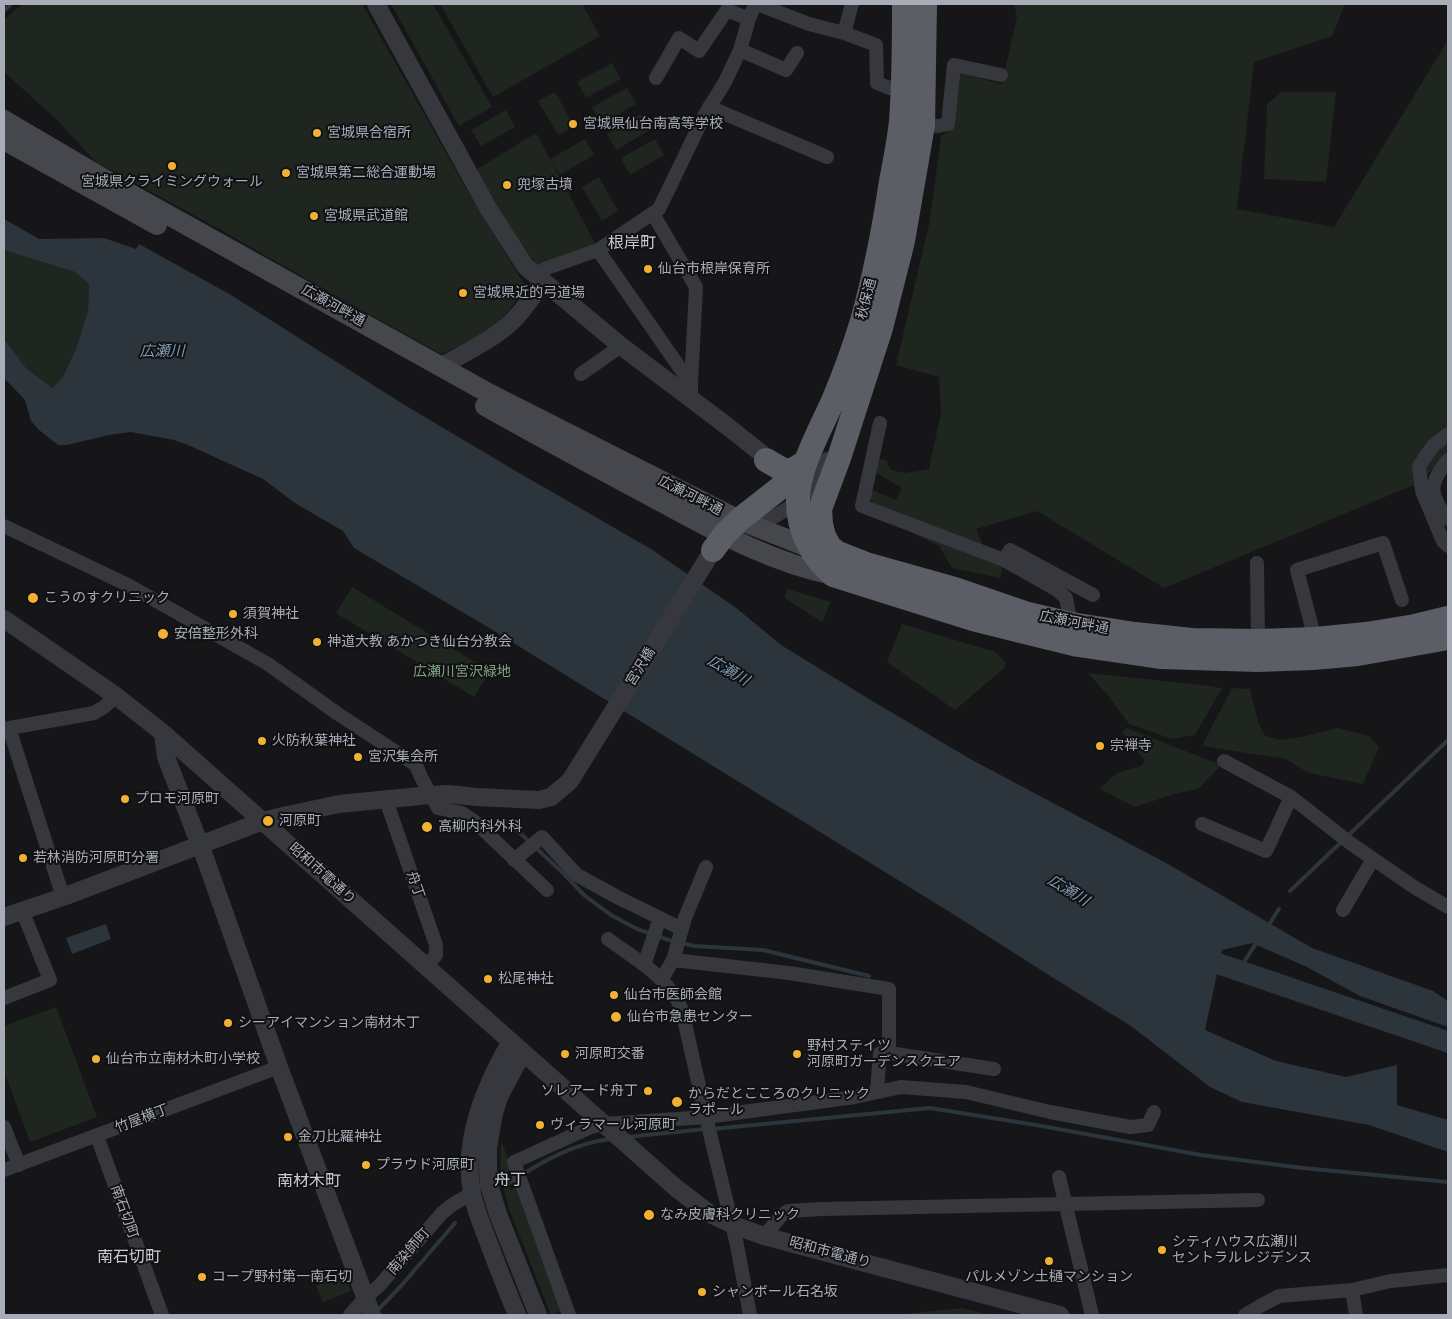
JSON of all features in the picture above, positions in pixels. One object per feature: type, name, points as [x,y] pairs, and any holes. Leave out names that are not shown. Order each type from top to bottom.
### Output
[{"type":"highway","name":"秋保通","points":[[904,4],[903,89],[912,124],[862,320],[835,396],[819,463],[786,501],[810,548],[822,566],[835,564],[830,546],[824,536],[820,509],[839,458],[881,328],[903,241],[912,124],[925,4]]},
{"type":"highway","points":[[766,460],[785,471],[819,463]]},
{"type":"highway","points":[[729,537],[786,501]]},
{"type":"highway","name":"広瀬河畔通","points":[[835,564],[866,564],[955,589],[1028,614],[1071,624],[1135,634],[1192,640],[1258,641],[1315,639],[1366,634],[1415,626],[1448,618]]},
{"type":"highway","name":"広瀬河畔通","points":[[835,564],[973,619],[1078,645],[1160,657],[1258,660],[1313,658],[1358,654],[1448,638]]},
{"type":"main road","name":"広瀬河畔通","points":[[4,120],[118,188],[490,394],[729,537],[810,548]]},
{"type":"main road","name":"広瀬河畔通","points":[[4,140],[528,430],[729,537],[774,558],[812,570],[835,564]]},
{"type":"street","points":[[376,4],[488,208],[525,266],[621,346],[691,392],[761,453],[786,501]]},
{"type":"street","points":[[441,366],[477,347],[504,329],[521,311],[539,278],[547,268],[598,250],[659,209],[709,107],[740,50],[749,19],[756,4],[809,24],[844,33],[876,45],[876,83],[890,88],[903,89]]},
{"type":"street","points":[[844,33],[852,4]]},
{"type":"street","points":[[656,78],[679,38],[699,51],[727,10],[749,19]]},
{"type":"street","points":[[740,50],[786,70],[797,53]]},
{"type":"street","points":[[912,124],[938,126],[948,124],[954,65],[1001,75]]},
{"type":"street","points":[[709,107],[827,157]]},
{"type":"street","points":[[652,214],[696,287],[691,392]]},
{"type":"street","points":[[598,250],[691,392]]},
{"type":"street","points":[[581,374],[621,346]]},
{"type":"street","points":[[819,463],[846,412],[857,401]]},
{"type":"street","points":[[880,423],[862,506],[1004,560],[1057,590],[1066,598],[1071,624]]},
{"type":"street","points":[[1448,434],[1433,446],[1419,466],[1422,491],[1448,546]]},
{"type":"street","points":[[1448,460],[1435,478],[1432,491],[1448,519]]},
{"type":"street","points":[[4,526],[128,585],[268,664],[338,714],[416,765],[438,808],[462,814],[475,822],[518,856],[547,890]]},
{"type":"street","name":"宮沢橋","points":[[4,917],[63,897],[263,821],[310,810],[338,804],[448,794],[538,800],[551,797],[570,781],[729,537]]},
{"type":"street","points":[[1315,639],[1297,570],[1384,543],[1402,600]]},
{"type":"street","points":[[1004,560],[1010,550],[1093,595]]},
{"type":"street","points":[[1258,563],[1258,641]]},
{"type":"street","name":"昭和市電通り","points":[[4,619],[116,696],[163,733],[676,1188],[710,1214],[733,1225],[764,1236],[1060,1315]]},
{"type":"street","points":[[63,897],[6,729],[94,713],[104,708],[116,696]]},
{"type":"street","points":[[163,733],[166,757],[200,844],[279,1067],[368,1305]]},
{"type":"street","points":[[1224,761],[1290,797],[1373,859],[1448,907]]},
{"type":"street","points":[[1202,824],[1266,850],[1290,797]]},
{"type":"street","name":"舟丁","points":[[386,800],[436,945],[436,954],[426,967]]},
{"type":"street","points":[[518,856],[542,837],[577,875],[660,918],[681,932]]},
{"type":"street","points":[[1343,910],[1373,859]]},
{"type":"street","points":[[662,979],[674,956],[685,918],[706,867]]},
{"type":"street","points":[[4,998],[50,980],[22,910]]},
{"type":"street","points":[[644,965],[660,918]]},
{"type":"street","points":[[608,939],[662,979],[679,1002],[733,1225],[750,1315]]},
{"type":"street","points":[[674,956],[889,989],[888,1053]]},
{"type":"street","points":[[517,1046],[496,1068],[483,1096],[472,1143],[470,1174],[472,1193],[483,1228],[517,1315]]},
{"type":"street","points":[[517,1046],[494,1113],[488,1148],[489,1185],[495,1207],[538,1315]]},
{"type":"street","points":[[877,1091],[880,1053],[994,1069]]},
{"type":"street","name":"竹屋横丁","points":[[4,1170],[279,1067]]},
{"type":"street","points":[[569,1315],[514,1162],[585,1130],[614,1133],[855,1097],[901,1086],[966,1092],[1050,1112],[1130,1127],[1148,1124],[1154,1112]]},
{"type":"street","points":[[4,1127],[19,1165]]},
{"type":"street","name":"南石切町","points":[[97,1136],[162,1315]]},
{"type":"street","points":[[1059,1177],[1092,1315]]},
{"type":"street","name":"南染師町","points":[[350,1315],[368,1305],[379,1286],[442,1213],[472,1193]]},
{"type":"street","points":[[764,1236],[781,1216],[788,1211],[1258,1200]]},
{"type":"street","points":[[1245,1315],[1280,1296],[1352,1290],[1391,1281],[1448,1275]]},
{"type":"street","points":[[1352,1290],[1356,1315]]},
{"type":"green space","name":"宮城県第二総合運動場","points":[[22,4],[362,4],[463,183],[525,286],[509,310],[491,328],[477,337],[441,354],[96,162],[57,120],[4,72],[4,20]]},
{"type":"green space","points":[[391,4],[433,4],[492,107],[459,126]]},
{"type":"green space","points":[[440,4],[582,4],[600,36],[493,97]]},
{"type":"green space","points":[[1014,4],[1345,4],[1332,36],[1254,62],[1237,209],[1334,227],[1448,40],[1448,457],[1414,485],[1164,588],[1037,511],[976,529],[985,550],[1004,562],[1000,578],[952,568],[939,546],[880,517],[865,487],[896,500],[902,488],[875,472],[879,459],[886,460],[891,470],[905,473],[929,469],[941,413],[939,377],[896,365],[930,220],[941,136],[952,128],[956,77],[960,73],[1002,84],[1017,17]]},
{"type":"green space","points":[[612,63],[621,79],[586,98],[577,82]]},
{"type":"green space","points":[[627,88],[636,104],[602,124],[592,107]]},
{"type":"green space","points":[[555,92],[574,126],[558,135],[538,101]]},
{"type":"green space","points":[[1282,92],[1336,92],[1326,182],[1264,179],[1267,104]]},
{"type":"green space","points":[[506,110],[515,127],[481,146],[471,130]]},
{"type":"green space","points":[[641,114],[650,130],[616,150],[607,134]]},
{"type":"green space","points":[[536,133],[596,245],[537,267],[509,226],[476,170]]},
{"type":"green space","points":[[585,139],[594,155],[560,175],[550,159]]},
{"type":"green space","points":[[655,139],[664,155],[630,175],[621,158]]},
{"type":"green space","points":[[599,177],[618,211],[602,221],[582,187]]},
{"type":"green space","points":[[4,250],[75,272],[89,284],[88,311],[77,346],[63,377],[52,388],[26,368],[4,339]]},
{"type":"green space","name":"広瀬川宮沢緑地","points":[[352,587],[490,671],[474,697],[336,613]]},
{"type":"green space","points":[[787,589],[831,602],[822,622],[785,598]]},
{"type":"green space","points":[[902,624],[995,652],[1005,662],[1004,668],[955,710],[887,662]]},
{"type":"green space","points":[[1088,673],[1222,688],[1195,735],[1172,739],[1129,724]]},
{"type":"green space","points":[[1232,688],[1250,689],[1258,722],[1265,736],[1281,740],[1337,728],[1369,736],[1379,747],[1363,784],[1309,773],[1286,759],[1202,746]]},
{"type":"green space","points":[[1127,728],[1221,765],[1198,789],[1174,794],[1135,807],[1100,789],[1117,773],[1141,766],[1145,761],[1122,732]]},
{"type":"green space","points":[[56,1007],[97,1117],[30,1142],[4,1071],[4,1026]]},
{"type":"green space","points":[[501,1140],[512,1170],[504,1176],[511,1190],[518,1186],[561,1311],[551,1315],[509,1209],[500,1174]]},
{"type":"green space","points":[[345,1273],[351,1291],[323,1302],[316,1286]]},
{"type":"green space","points":[[962,1308],[992,1315],[894,1315]]},
{"type":"water","name":"広瀬川","points":[[4,219],[39,239],[104,238],[136,249],[139,244],[231,295],[403,404],[651,549],[735,607],[781,645],[972,760],[1168,864],[1312,948],[1433,991],[1448,1001],[1448,1027],[1360,996],[1305,966],[1252,943],[1222,950],[1205,1030],[1276,1061],[1346,1077],[1397,1065],[1397,1105],[1448,1120],[1448,1152],[1369,1125],[1242,1102],[1210,1087],[1131,1026],[486,626],[354,548],[343,531],[295,503],[263,479],[174,440],[131,432],[67,445],[58,445],[31,421],[25,400],[4,378],[4,339],[26,368],[52,388],[63,377],[77,346],[88,311],[89,284],[75,272],[4,250]]},
{"type":"water","points":[[106,924],[111,939],[72,954],[66,938]]},
{"type":"waterway","points":[[4,11],[11,4]]},
{"type":"waterway","points":[[1290,891],[1448,740]]},
{"type":"waterway","points":[[507,821],[584,895],[611,915],[637,929],[694,946],[763,950],[869,976]]},
{"type":"waterway","points":[[1268,926],[1279,909]]},
{"type":"waterway","points":[[1239,970],[1258,940]]},
{"type":"waterway","name":"広瀬川","points":[[1193,955],[1448,1042]]},
{"type":"waterway","points":[[712,1129],[930,1108],[1201,1155],[1303,1168],[1448,1182]]},
{"type":"waterway","points":[[627,1137],[705,1129]]},
{"type":"waterway","points":[[508,1184],[570,1149],[611,1139]]},
{"type":"waterway","points":[[377,1311],[455,1223]]},
{"type":"place","name":"宮城県仙台南高等学校","points":[[573,124]]},
{"type":"place","name":"宮城県合宿所","points":[[317,133]]},
{"type":"place","name":"宮城県クライミングウォール","points":[[172,166]]},
{"type":"place","name":"宮城県第二総合運動場","points":[[286,173]]},
{"type":"place","name":"兜塚古墳","points":[[507,185]]},
{"type":"place","name":"宮城県武道館","points":[[314,216]]},
{"type":"place","name":"仙台市根岸保育所","points":[[648,269]]},
{"type":"place","name":"宮城県近的弓道場","points":[[463,293]]},
{"type":"place","name":"こうのすクリニック","points":[[33,598]]},
{"type":"place","name":"須賀神社","points":[[233,614]]},
{"type":"place","name":"安倍整形外科","points":[[163,634]]},
{"type":"place","name":"神道大教 あかつき仙台分教会","points":[[317,642]]},
{"type":"place","name":"火防秋葉神社","points":[[262,741]]},
{"type":"place","name":"宗禅寺","points":[[1100,746]]},
{"type":"place","name":"宮沢集会所","points":[[358,757]]},
{"type":"place","name":"プロモ河原町","points":[[125,799]]},
{"type":"place","name":"河原町","points":[[268,821]]},
{"type":"place","name":"高柳内科外科","points":[[427,827]]},
{"type":"place","name":"若林消防河原町分署","points":[[23,858]]},
{"type":"place","name":"松尾神社","points":[[488,979]]},
{"type":"place","name":"仙台市医師会館","points":[[614,995]]},
{"type":"place","name":"仙台市急患センター","points":[[616,1017]]},
{"type":"place","name":"シーアイマンション南材木丁","points":[[228,1023]]},
{"type":"place","name":"河原町交番","points":[[565,1054]]},
{"type":"place","name":"野村ステイツ 河原町ガーデンスクエア","points":[[797,1054]]},
{"type":"place","name":"仙台市立南材木町小学校","points":[[96,1059]]},
{"type":"place","name":"ソレアード舟丁","points":[[648,1091]]},
{"type":"place","name":"からだとこころのクリニック ラポール","points":[[677,1102]]},
{"type":"place","name":"ヴィラマール河原町","points":[[540,1125]]},
{"type":"place","name":"金刀比羅神社","points":[[288,1137]]},
{"type":"place","name":"プラウド河原町","points":[[366,1165]]},
{"type":"place","name":"なみ皮膚科クリニック","points":[[649,1215]]},
{"type":"place","name":"シティハウス広瀬川 セントラルレジデンス","points":[[1162,1250]]},
{"type":"place","name":"パルメゾン土樋マンション","points":[[1049,1261]]},
{"type":"place","name":"コープ野村第一南石切","points":[[202,1277]]},
{"type":"place","name":"シャンボール石名坂","points":[[702,1292]]},
{"type":"district","name":"根岸町","points":[[632,244]]},
{"type":"district","name":"舟丁","points":[[510,1181]]},
{"type":"district","name":"南材木町","points":[[309,1182]]},
{"type":"district","name":"南石切町","points":[[129,1258]]}]
